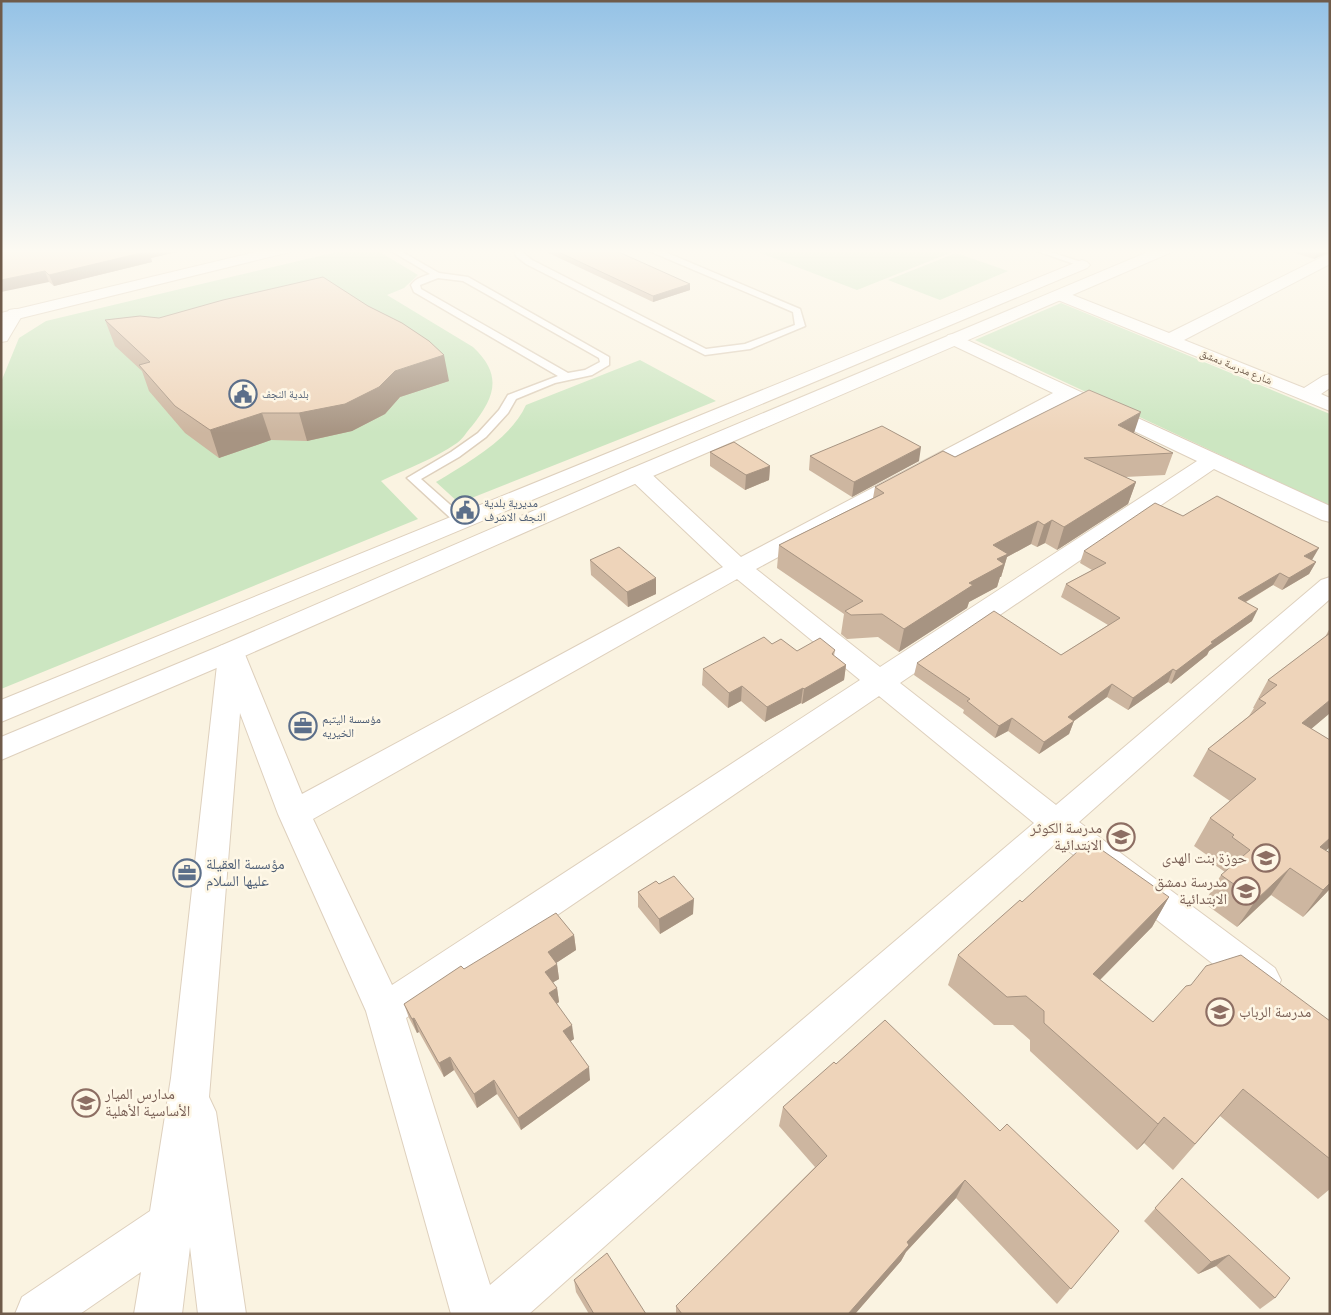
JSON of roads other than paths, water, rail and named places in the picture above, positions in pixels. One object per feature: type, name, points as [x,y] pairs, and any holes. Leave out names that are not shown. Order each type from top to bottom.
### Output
[{"type":"street","points":[[1,712],[971,310]]},
{"type":"street","points":[[1,748],[230,652],[638,474],[1022,310]]},
{"type":"street","name":"شارع مدرسة دمشق","points":[[1097,310],[1330,405]]},
{"type":"street","points":[[1170,340],[1228,310]]},
{"type":"street","points":[[1,337],[6,313]]},
{"type":"street","points":[[954,339],[1211,461],[1330,515]]},
{"type":"street","points":[[1306,395],[1330,380]]},
{"type":"street","points":[[294,814],[739,568],[1067,393]]},
{"type":"street","points":[[751,401],[750,408],[754,412],[773,417]]},
{"type":"street","points":[[706,420],[726,425],[730,431],[729,436]]},
{"type":"street","points":[[385,1011],[1211,461]]},
{"type":"street","points":[[638,474],[739,568],[1056,823],[1283,996]]},
{"type":"street","points":[[493,1314],[1330,585]]},
{"type":"street","points":[[230,652],[294,814],[385,1011],[475,1314]]},
{"type":"street","points":[[158,1314],[191,1078],[230,652]]},
{"type":"street","points":[[191,1078],[222,1314]]},
{"type":"street","points":[[39,1314],[169,1225]]},
{"type":"lane","points":[[452,310],[567,377]]},
{"type":"lane","points":[[461,521],[413,478],[455,455],[482,435],[507,410],[512,397],[557,379],[600,368],[605,363],[604,357],[521,310]]},
{"type":"lane","points":[[624,310],[705,352],[747,348],[800,326],[796,310]]},
{"type":"place","name":"بلدية النجف","points":[[243,394]]},
{"type":"place","name":"مديرية بلدية النجف الاشرف","points":[[465,510]]},
{"type":"place","name":"مؤسسة اليتبم الخيريه","points":[[303,726]]},
{"type":"place","name":"مدرسة الكوثر الابتدائية","points":[[1121,837]]},
{"type":"place","name":"حوزة بنت الهدى","points":[[1266,858]]},
{"type":"place","name":"مؤسسة العقيلة عليها السلام","points":[[187,873]]},
{"type":"place","name":"مدرسة دمشق الابتدائية","points":[[1246,891]]},
{"type":"place","name":"مدرسة الرباب","points":[[1220,1012]]},
{"type":"place","name":"مدارس الميار الأساسية الأهلية","points":[[86,1103]]}]
